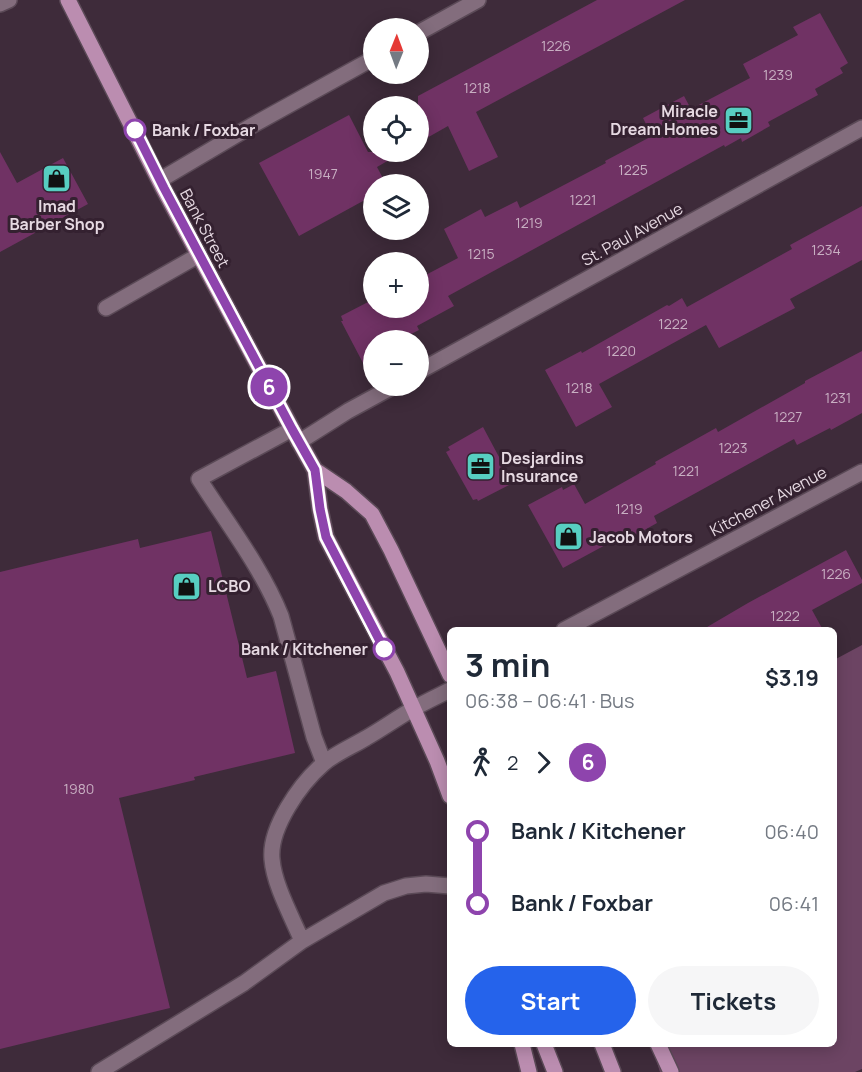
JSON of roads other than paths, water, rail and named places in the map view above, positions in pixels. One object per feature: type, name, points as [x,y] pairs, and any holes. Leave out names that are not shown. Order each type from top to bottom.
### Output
[{"type":"main road","name":"Bank Street","points":[[68,0],[160,180],[315,470],[326,537],[397,672],[447,788]]},
{"type":"main road","name":"Bank Street","points":[[315,470],[346,491],[372,514],[447,669]]},
{"type":"main road","points":[[523,1047],[529,1072]]},
{"type":"main road","points":[[545,1047],[555,1072]]},
{"type":"main road","points":[[603,1047],[613,1072]]},
{"type":"main road","points":[[659,1047],[671,1072]]},
{"type":"street","points":[[0,4],[9,0]]},
{"type":"street","points":[[429,27],[478,0]]},
{"type":"street","points":[[160,180],[363,64]]},
{"type":"street","name":"St. Paul Avenue","points":[[429,366],[862,128]]},
{"type":"street","points":[[106,308],[200,255]]},
{"type":"street","points":[[324,763],[314,737],[275,601],[199,479],[295,436],[376,396]]},
{"type":"street","name":"Kitchener Avenue","points":[[570,627],[862,472]]},
{"type":"street","points":[[302,941],[276,880],[272,860],[275,834],[285,814],[302,787],[324,763],[414,708],[447,692]]},
{"type":"street","points":[[99,1072],[244,983],[302,941],[384,893],[406,886],[426,884],[447,886]]},
{"type":"place","name":"Miracle Dream Homes","points":[[739,120]]},
{"type":"place","name":"Bank / Foxbar","points":[[135,130]]},
{"type":"place","name":"Imad Barber Shop","points":[[57,178]]},
{"type":"place","name":"Desjardins Insurance","points":[[480,467]]},
{"type":"place","name":"Jacob Motors","points":[[568,537]]},
{"type":"place","name":"LCBO","points":[[187,586]]},
{"type":"place","name":"Bank / Kitchener","points":[[384,649]]}]
